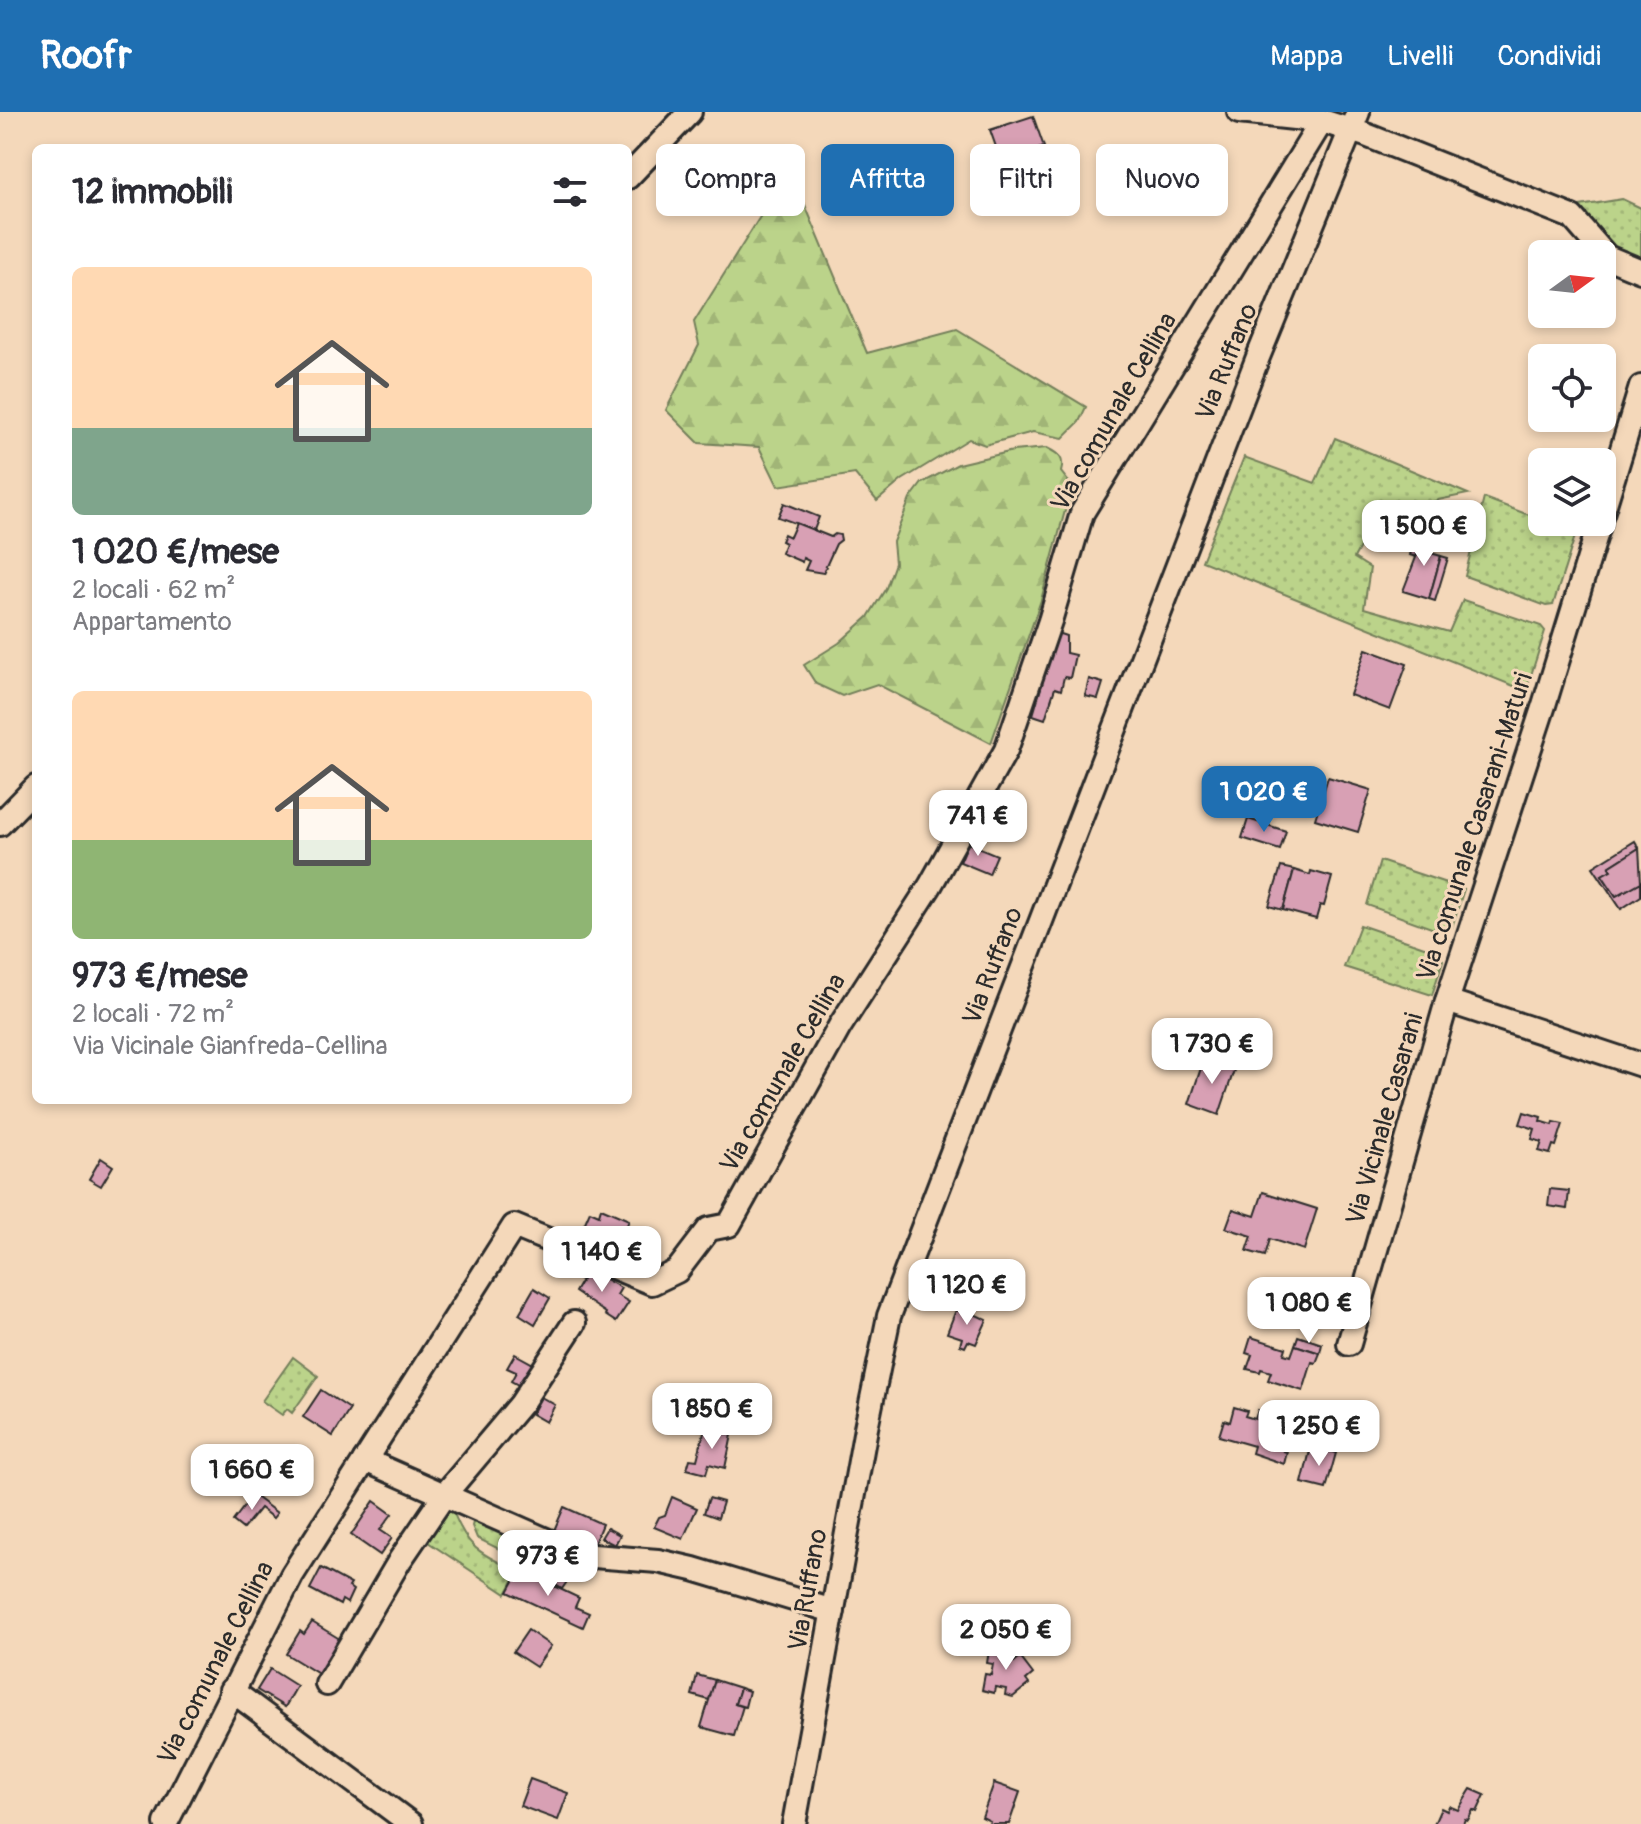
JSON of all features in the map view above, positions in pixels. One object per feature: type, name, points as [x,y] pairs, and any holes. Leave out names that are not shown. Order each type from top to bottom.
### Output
[{"type":"street","points":[[632,173],[690,112]]},
{"type":"street","points":[[1239,112],[1322,121],[1355,120],[1572,217],[1607,257],[1641,271]]},
{"type":"street","name":"Via Ruffano","points":[[794,1824],[889,1316],[1258,357],[1355,120]]},
{"type":"street","name":"Via comunale Cellina","points":[[166,1823],[292,1575],[514,1226],[652,1283],[677,1271],[709,1229],[729,1225],[840,1026],[930,886],[1006,750],[1050,621],[1082,513],[1322,121]]},
{"type":"street","points":[[1616,468],[1641,387]]},
{"type":"street","name":"Via comunale Casarani-Maturi","points":[[1596,536],[1447,1001],[1641,1065]]},
{"type":"street","points":[[0,824],[32,791]]},
{"type":"street","name":"Via Vicinale Casarani","points":[[1349,1344],[1447,1001]]},
{"type":"street","points":[[327,1684],[400,1560],[445,1494],[521,1404],[574,1323]]},
{"type":"street","points":[[365,1460],[580,1555],[658,1561],[833,1611]]},
{"type":"street","points":[[231,1690],[411,1824]]},
{"type":"green space","points":[[1622,199],[1641,208],[1641,263],[1616,247],[1616,240],[1605,238],[1574,207]]},
{"type":"green space","points":[[805,205],[867,353],[957,329],[1086,407],[1079,422],[1063,438],[1033,432],[985,445],[969,439],[902,480],[877,501],[855,474],[778,486],[759,447],[699,443],[666,410],[699,345],[694,322],[761,216],[805,216]]},
{"type":"green space","points":[[1335,438],[1468,494],[1396,514],[1379,546],[1362,543],[1354,558],[1370,568],[1364,608],[1449,632],[1463,600],[1541,626],[1545,631],[1526,691],[1202,561],[1244,457],[1315,483]]},
{"type":"green space","points":[[1047,448],[1060,457],[1061,472],[1076,491],[1066,507],[1041,600],[991,743],[877,684],[842,696],[816,684],[804,665],[839,643],[868,617],[886,588],[895,563],[893,542],[910,499],[922,483],[958,464],[1013,451]]},
{"type":"green space","points":[[1484,498],[1528,515],[1528,536],[1575,536],[1553,605],[1546,606],[1465,576]]},
{"type":"green space","points":[[1380,861],[1464,889],[1452,927],[1437,930],[1367,905]]},
{"type":"green space","points":[[1360,925],[1430,949],[1443,960],[1432,995],[1344,967]]},
{"type":"green space","points":[[293,1357],[318,1376],[292,1413],[287,1409],[282,1415],[262,1401]]},
{"type":"green space","points":[[446,1511],[453,1511],[465,1535],[478,1550],[518,1572],[506,1594],[425,1540]]},
{"type":"green space","points":[[476,1512],[563,1554],[560,1563],[540,1551],[532,1559],[523,1561],[477,1538],[472,1526]]},
{"type":"building","points":[[1033,116],[1043,144],[995,144],[990,130]]},
{"type":"building","points":[[784,503],[819,517],[814,530],[778,517]]},
{"type":"building","points":[[796,523],[831,537],[840,535],[841,540],[836,544],[823,573],[805,570],[809,561],[803,558],[802,562],[781,553],[784,534],[790,537]]},
{"type":"building","points":[[1427,529],[1437,532],[1431,553],[1441,556],[1429,599],[1403,591]]},
{"type":"building","points":[[1416,532],[1423,533],[1416,557],[1410,555]]},
{"type":"building","points":[[1441,556],[1448,558],[1435,601],[1429,599]]},
{"type":"building","points":[[1057,633],[1066,636],[1066,653],[1075,655],[1070,678],[1064,677],[1061,690],[1055,688],[1045,719],[1033,715]]},
{"type":"building","points":[[1366,649],[1407,664],[1390,710],[1350,695]]},
{"type":"building","points":[[1089,679],[1103,683],[1098,699],[1085,696]]},
{"type":"building","points":[[1328,777],[1371,790],[1358,832],[1315,819]]},
{"type":"building","points":[[1248,819],[1286,831],[1280,850],[1242,838]]},
{"type":"building","points":[[1635,841],[1639,848],[1602,875],[1616,896],[1641,882],[1641,896],[1621,909],[1593,867]]},
{"type":"building","points":[[968,843],[997,855],[989,874],[960,862]]},
{"type":"building","points":[[1639,848],[1641,882],[1616,896],[1602,875]]},
{"type":"building","points":[[1281,867],[1294,870],[1283,910],[1269,906]]},
{"type":"building","points":[[1294,870],[1332,877],[1324,906],[1320,905],[1316,919],[1283,910]]},
{"type":"building","points":[[1205,1056],[1235,1067],[1219,1115],[1189,1104]]},
{"type":"building","points":[[1524,1112],[1553,1125],[1554,1122],[1563,1124],[1550,1154],[1539,1151],[1542,1142],[1532,1139],[1535,1129],[1520,1124]]},
{"type":"building","points":[[101,1158],[113,1166],[101,1186],[89,1179]]},
{"type":"building","points":[[1550,1189],[1569,1191],[1567,1209],[1548,1206]]},
{"type":"building","points":[[1263,1192],[1317,1209],[1304,1250],[1270,1239],[1265,1256],[1247,1251],[1252,1236],[1226,1228],[1233,1209],[1255,1216]]},
{"type":"building","points":[[601,1208],[629,1220],[617,1250],[580,1234],[590,1211],[599,1215]]},
{"type":"building","points":[[584,1267],[621,1288],[617,1295],[629,1302],[616,1322],[575,1292],[582,1280],[578,1278]]},
{"type":"building","points":[[534,1288],[550,1298],[535,1324],[519,1314]]},
{"type":"building","points":[[956,1310],[968,1314],[968,1311],[987,1320],[976,1344],[968,1341],[965,1347],[960,1345],[962,1338],[947,1333]]},
{"type":"building","points":[[1298,1336],[1322,1344],[1320,1353],[1295,1345]]},
{"type":"building","points":[[1251,1337],[1286,1348],[1284,1354],[1291,1356],[1295,1345],[1320,1353],[1316,1363],[1312,1362],[1303,1391],[1268,1380],[1271,1372],[1247,1369],[1252,1355],[1246,1353]]},
{"type":"building","points":[[515,1354],[533,1364],[520,1386],[511,1381],[516,1372],[507,1368]]},
{"type":"building","points":[[321,1390],[350,1409],[333,1436],[303,1417]]},
{"type":"building","points":[[541,1397],[555,1405],[546,1422],[532,1414]]},
{"type":"building","points":[[1234,1407],[1247,1411],[1245,1416],[1255,1419],[1258,1410],[1293,1421],[1283,1451],[1287,1452],[1284,1464],[1252,1453],[1254,1446],[1219,1436],[1224,1420],[1230,1422]]},
{"type":"building","points":[[705,1428],[732,1435],[725,1468],[709,1464],[706,1474],[687,1469],[690,1459],[697,1460]]},
{"type":"building","points":[[1311,1447],[1336,1453],[1326,1489],[1302,1483]]},
{"type":"building","points":[[253,1495],[277,1513],[273,1518],[260,1508],[243,1529],[233,1521]]},
{"type":"building","points":[[672,1497],[697,1508],[683,1539],[654,1527],[659,1517],[665,1515]]},
{"type":"building","points":[[709,1498],[723,1502],[718,1518],[704,1513]]},
{"type":"building","points":[[374,1501],[392,1514],[380,1530],[392,1538],[380,1555],[351,1535]]},
{"type":"building","points":[[564,1507],[602,1524],[593,1546],[576,1539],[573,1545],[552,1535]]},
{"type":"building","points":[[607,1528],[620,1535],[615,1545],[601,1538]]},
{"type":"building","points":[[554,1564],[573,1573],[562,1589],[545,1578]]},
{"type":"building","points":[[321,1568],[351,1584],[349,1587],[353,1590],[347,1603],[342,1600],[340,1605],[310,1589]]},
{"type":"building","points":[[520,1570],[579,1598],[575,1607],[589,1613],[583,1627],[508,1592]]},
{"type":"building","points":[[312,1622],[343,1641],[322,1676],[286,1654],[300,1631],[304,1634]]},
{"type":"building","points":[[528,1630],[551,1646],[536,1667],[513,1652]]},
{"type":"building","points":[[990,1644],[1009,1648],[1008,1655],[1014,1662],[1020,1657],[1033,1674],[1026,1680],[1029,1684],[1013,1697],[1005,1695],[1006,1689],[995,1687],[994,1693],[982,1690],[985,1674],[991,1675],[993,1664],[987,1663]]},
{"type":"building","points":[[270,1669],[297,1686],[285,1707],[257,1690]]},
{"type":"building","points":[[697,1675],[715,1680],[709,1700],[692,1695]]},
{"type":"building","points":[[715,1680],[740,1688],[735,1704],[743,1706],[734,1736],[701,1727]]},
{"type":"building","points":[[740,1688],[749,1691],[745,1707],[735,1704]]},
{"type":"building","points":[[530,1779],[568,1793],[558,1820],[520,1806]]},
{"type":"building","points":[[994,1783],[1020,1792],[1009,1824],[989,1824],[990,1821],[982,1817]]},
{"type":"building","points":[[1471,1789],[1485,1795],[1477,1812],[1473,1810],[1463,1824],[1434,1824],[1441,1808],[1447,1811],[1449,1806],[1458,1810]]}]
